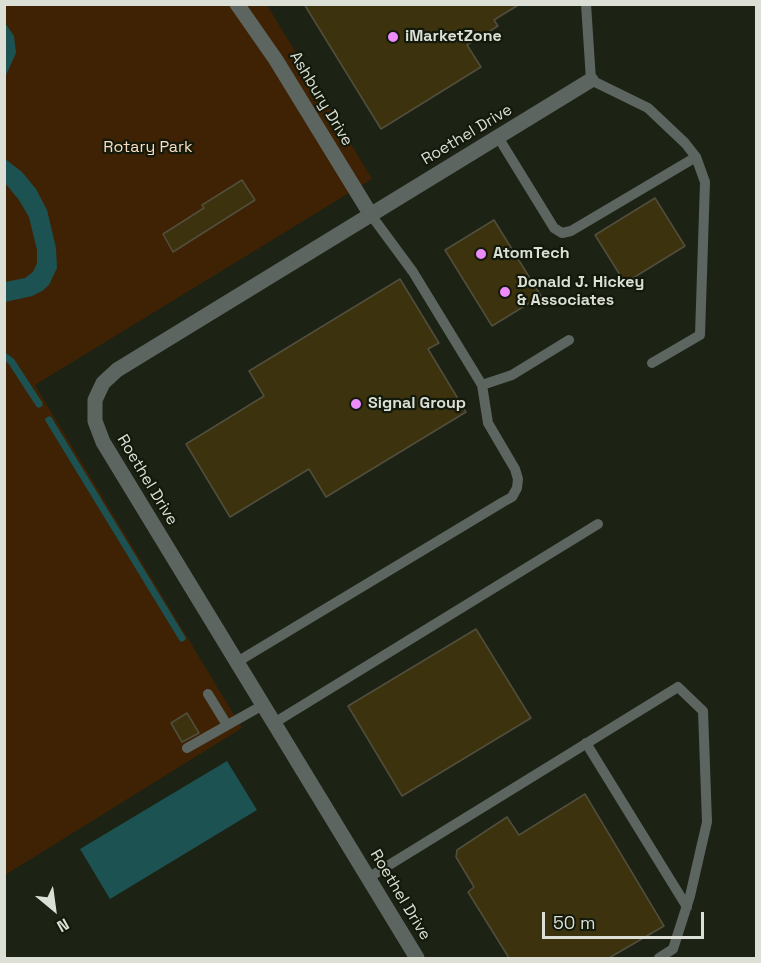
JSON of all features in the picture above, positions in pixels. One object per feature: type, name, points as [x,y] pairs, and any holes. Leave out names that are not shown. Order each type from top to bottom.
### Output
[{"type":"street","name":"Ashbury Drive","points":[[237,4],[276,60],[371,214]]},
{"type":"street","name":"Roethel Drive","points":[[417,958],[103,442],[96,421],[94,400],[103,383],[117,370],[591,80]]},
{"type":"lane","points":[[586,4],[591,80],[648,108],[685,143],[696,157],[702,171],[706,192],[700,335],[652,363]]},
{"type":"lane","points":[[498,137],[554,228],[562,233],[571,231],[696,157]]},
{"type":"lane","points":[[237,662],[512,497],[517,488],[518,479],[515,469],[488,423],[482,385],[413,272],[371,214]]},
{"type":"lane","points":[[482,385],[512,375],[569,340]]},
{"type":"lane","points":[[274,723],[598,524]]},
{"type":"lane","points":[[368,878],[678,687],[703,711],[707,822],[687,907],[673,949],[659,958]]},
{"type":"lane","points":[[208,694],[227,725]]},
{"type":"lane","points":[[188,748],[263,705]]},
{"type":"lane","points":[[586,743],[687,907]]},
{"type":"green space","name":"Rotary Park","points":[[5,5],[267,5],[372,179],[35,385],[242,728],[5,875]]},
{"type":"water","points":[[5,23],[14,36],[16,53],[5,77]]},
{"type":"water","points":[[5,159],[22,172],[36,189],[47,210],[56,248],[57,268],[49,285],[42,291],[32,296],[5,302],[5,282],[25,278],[33,272],[37,263],[37,250],[29,217],[5,183]]},
{"type":"water","points":[[227,761],[257,810],[110,899],[80,849]]},
{"type":"building","points":[[304,4],[520,4],[494,20],[498,26],[467,45],[481,67],[381,129]]},
{"type":"building","points":[[242,180],[255,200],[173,252],[163,234],[204,208],[202,205]]},
{"type":"building","points":[[655,198],[685,246],[625,283],[595,235]]},
{"type":"building","points":[[494,220],[541,296],[492,326],[445,250]]},
{"type":"building","name":"Signal Group","points":[[400,279],[439,343],[428,349],[466,412],[326,497],[309,469],[230,517],[186,444],[264,396],[249,371]]},
{"type":"building","points":[[476,629],[531,718],[402,796],[348,706]]},
{"type":"building","points":[[187,713],[199,733],[182,742],[171,723]]},
{"type":"building","points":[[585,794],[664,926],[609,958],[509,958],[468,892],[474,887],[456,857],[457,850],[507,817],[519,835]]},
{"type":"waterway","points":[[4,356],[11,361],[39,404]]},
{"type":"waterway","points":[[49,420],[182,638]]},
{"type":"place","name":"iMarketZone","points":[[393,37]]},
{"type":"place","name":"AtomTech","points":[[481,254]]},
{"type":"place","name":"Donald J. Hickey & Associates","points":[[505,292]]},
{"type":"place","name":"Signal Group","points":[[356,404]]}]
